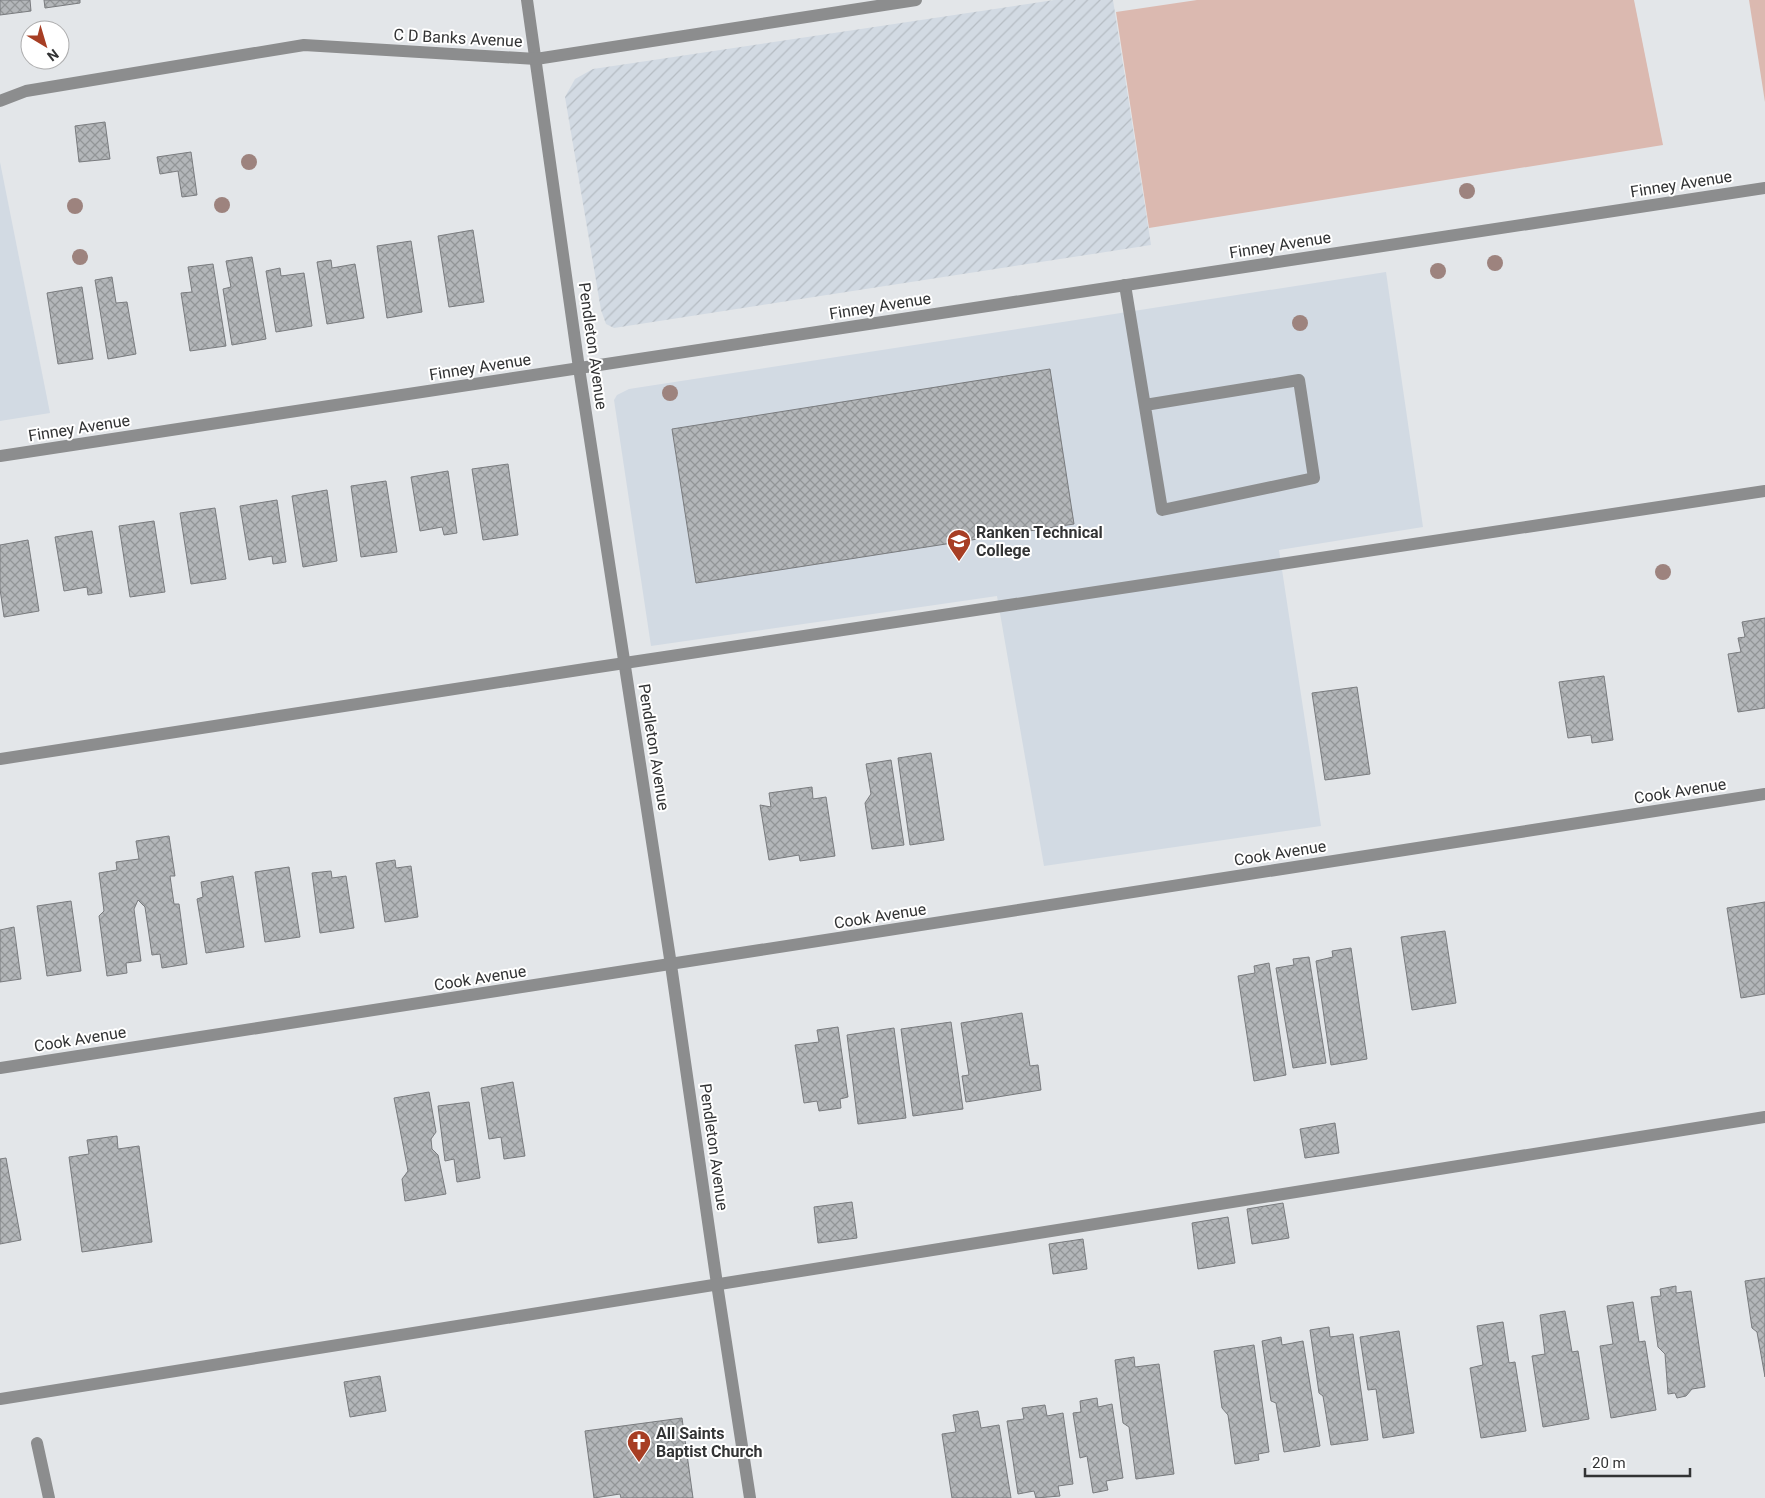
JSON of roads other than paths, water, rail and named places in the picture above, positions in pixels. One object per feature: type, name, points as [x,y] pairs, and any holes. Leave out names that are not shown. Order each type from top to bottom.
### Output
[{"type":"street","name":"Pendleton Avenue","points":[[526,0],[579,368],[671,965],[750,1498]]},
{"type":"street","name":"C D Banks Avenue","points":[[0,101],[26,91],[304,45],[536,59],[916,0]]},
{"type":"street","name":"Finney Avenue","points":[[0,456],[1765,188]]},
{"type":"street","points":[[1125,285],[1162,510],[1314,478],[1298,380],[1145,405]]},
{"type":"street","points":[[0,759],[625,662],[1765,491]]},
{"type":"street","name":"Cook Avenue","points":[[0,1068],[1765,794]]},
{"type":"street","points":[[0,1399],[1765,1117]]},
{"type":"street","points":[[37,1443],[48,1498]]},
{"type":"place","name":"Ranken Technical College","points":[[959,562]]},
{"type":"place","name":"All Saints Baptist Church","points":[[639,1463]]}]
